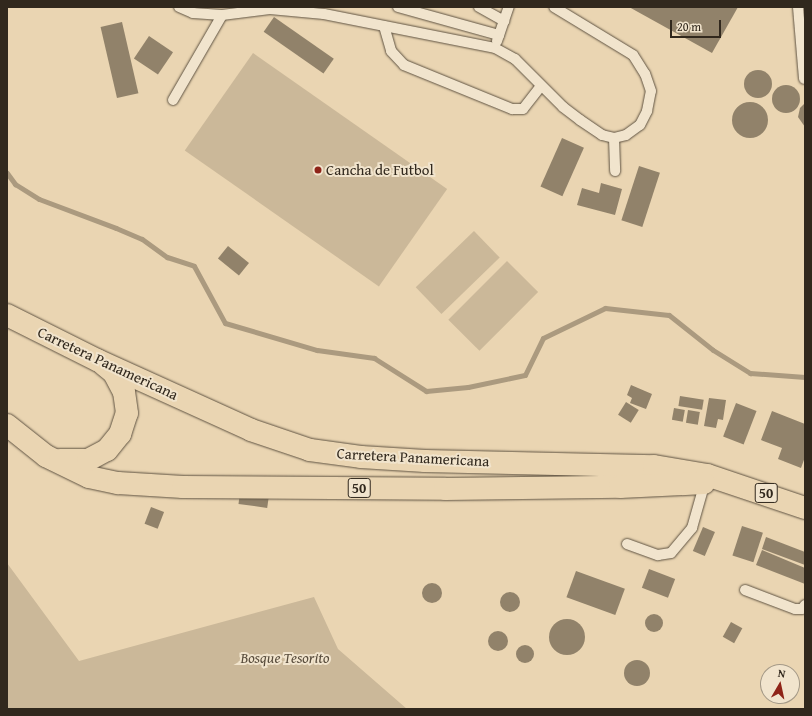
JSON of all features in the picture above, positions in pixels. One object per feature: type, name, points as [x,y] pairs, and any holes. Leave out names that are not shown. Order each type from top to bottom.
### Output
[{"type":"highway","name":"Carretera Panamericana","points":[[7,315],[97,360],[251,430],[310,450],[361,457],[425,461],[654,466],[707,475],[805,508]]},
{"type":"highway","points":[[46,456],[67,462],[88,460],[107,450],[120,434],[127,413],[124,392],[114,373],[97,360]]},
{"type":"highway","name":"Carretera Panamericana","points":[[7,425],[46,456],[89,477],[118,483],[183,487],[469,489],[620,487],[727,481]]},
{"type":"lane","points":[[179,7],[193,13],[222,15],[270,9],[324,14],[494,48],[515,59],[541,86],[580,120],[602,135],[614,138],[626,135],[640,125],[647,111],[651,91],[645,74],[633,55],[554,7]]},
{"type":"lane","points":[[398,7],[499,36]]},
{"type":"lane","points":[[479,7],[504,21]]},
{"type":"lane","points":[[494,48],[509,7]]},
{"type":"lane","points":[[798,7],[804,79]]},
{"type":"lane","points":[[173,100],[222,15]]},
{"type":"lane","points":[[384,26],[391,51],[404,65],[512,109],[523,109],[541,86]]},
{"type":"lane","points":[[614,138],[615,171]]},
{"type":"lane","points":[[628,544],[658,555],[671,554],[692,528],[706,482]]},
{"type":"lane","points":[[745,590],[794,609],[802,609],[805,605]]},
{"type":"green space","name":"Cancha de Futbol","points":[[253,53],[447,189],[379,286],[185,150]]},
{"type":"green space","points":[[474,231],[500,258],[441,314],[416,287]]},
{"type":"green space","points":[[507,261],[538,292],[479,351],[448,320]]},
{"type":"green space","name":"Bosque Tesorito","points":[[7,563],[79,661],[314,597],[338,649],[407,709],[7,709]]},
{"type":"building","points":[[629,7],[738,7],[712,53]]},
{"type":"building","points":[[274,17],[334,59],[323,74],[264,32]]},
{"type":"building","points":[[122,22],[138,93],[117,98],[101,27]]},
{"type":"building","points":[[149,36],[173,52],[158,75],[134,58]]},
{"type":"building","points":[[758,70],[768,74],[772,84],[768,94],[758,98],[748,94],[744,84],[748,74]]},
{"type":"building","points":[[786,85],[796,89],[800,99],[796,109],[786,113],[776,109],[772,99],[776,89]]},
{"type":"building","points":[[750,102],[760,105],[765,110],[768,120],[765,130],[760,135],[750,138],[740,135],[735,130],[732,120],[735,110],[740,105]]},
{"type":"building","points":[[805,103],[805,127],[798,117],[800,108]]},
{"type":"building","points":[[562,138],[584,148],[562,196],[540,186]]},
{"type":"building","points":[[639,166],[660,173],[642,227],[621,220]]},
{"type":"building","points":[[601,183],[622,189],[615,215],[577,205],[582,188],[599,193]]},
{"type":"building","points":[[228,246],[249,263],[239,275],[218,258]]},
{"type":"building","points":[[631,385],[652,394],[646,409],[630,403],[632,398],[627,395]]},
{"type":"building","points":[[680,396],[704,400],[702,410],[678,406]]},
{"type":"building","points":[[709,398],[726,400],[723,420],[718,419],[716,428],[704,426]]},
{"type":"building","points":[[626,402],[639,410],[631,423],[618,415]]},
{"type":"building","points":[[736,403],[757,411],[744,444],[723,437]]},
{"type":"building","points":[[674,408],[685,410],[683,422],[672,420]]},
{"type":"building","points":[[688,410],[700,412],[698,425],[686,423]]},
{"type":"building","points":[[772,411],[805,424],[805,457],[801,468],[778,459],[782,448],[761,440]]},
{"type":"building","points":[[240,493],[269,497],[267,508],[238,504]]},
{"type":"building","points":[[151,507],[164,512],[158,529],[145,524]]},
{"type":"building","points":[[742,526],[763,533],[753,562],[732,555]]},
{"type":"building","points":[[703,527],[715,532],[705,556],[693,551]]},
{"type":"building","points":[[766,537],[805,552],[805,565],[762,549]]},
{"type":"building","points":[[762,550],[805,568],[805,584],[756,565]]},
{"type":"building","points":[[649,569],[675,579],[668,598],[642,588]]},
{"type":"building","points":[[576,571],[625,589],[615,615],[566,597]]},
{"type":"building","points":[[432,583],[439,586],[442,593],[439,600],[432,603],[425,600],[422,593],[425,586]]},
{"type":"building","points":[[510,592],[517,595],[520,602],[517,609],[510,612],[503,609],[500,602],[503,595]]},
{"type":"building","points":[[654,614],[658,615],[662,619],[662,627],[658,631],[654,632],[650,631],[646,627],[645,623],[646,619],[650,615]]},
{"type":"building","points":[[571,619],[580,624],[584,630],[584,644],[580,650],[571,655],[563,655],[554,650],[550,644],[549,633],[554,624],[560,620]]},
{"type":"building","points":[[731,622],[742,628],[734,643],[723,637]]},
{"type":"building","points":[[498,631],[505,634],[508,641],[505,648],[498,651],[491,648],[488,641],[491,634]]},
{"type":"building","points":[[525,645],[531,648],[534,654],[531,660],[525,663],[519,660],[516,654],[519,648]]},
{"type":"building","points":[[637,660],[646,664],[650,673],[646,682],[637,686],[628,682],[624,673],[628,664]]},
{"type":"waterway","points":[[7,173],[15,184],[39,199],[142,239],[167,257],[194,266],[225,323],[317,350],[374,358],[426,391],[468,387],[525,375],[543,338],[605,308],[669,315],[713,350],[750,373],[805,377]]},
{"type":"place","name":"Cancha de Futbol","points":[[318,170]]}]
